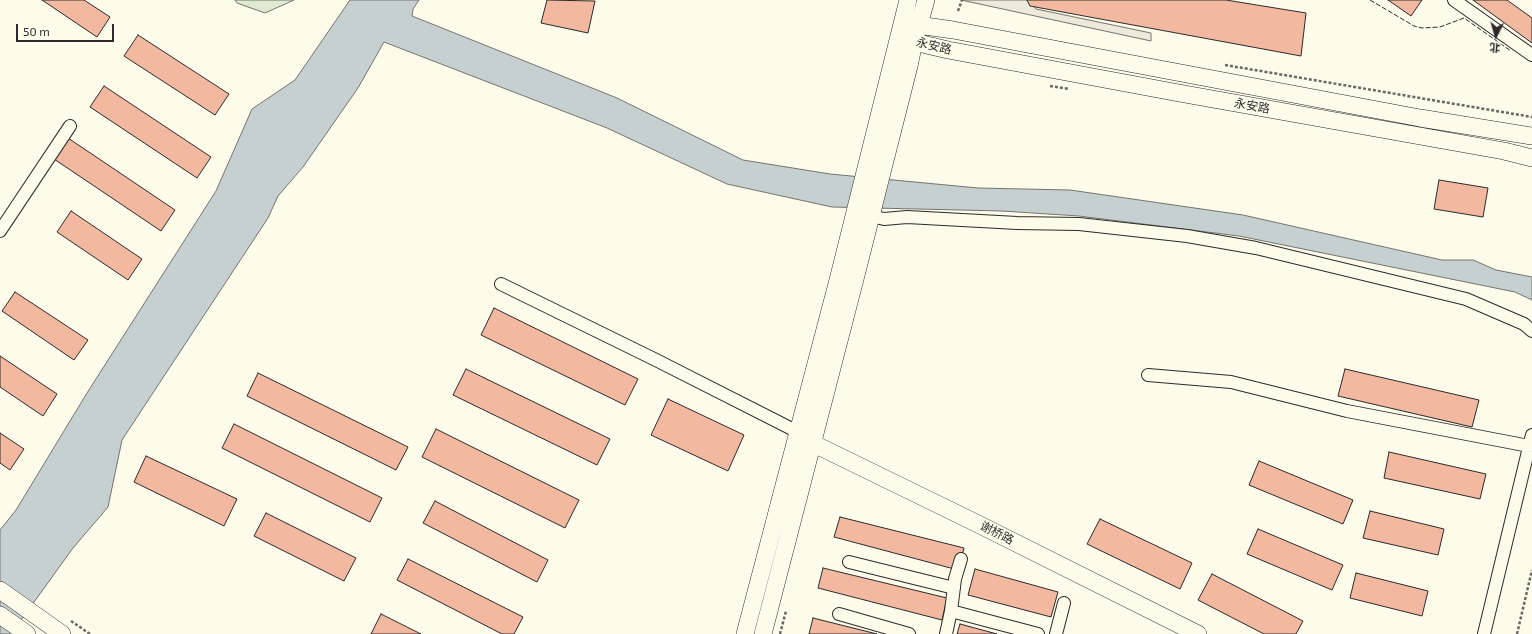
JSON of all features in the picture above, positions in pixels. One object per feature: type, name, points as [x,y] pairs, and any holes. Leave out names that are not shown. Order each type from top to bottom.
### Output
[{"type":"street","points":[[763,634],[871,216],[873,173],[900,31],[908,0]]},
{"type":"street","points":[[745,634],[854,213],[873,173],[909,66],[918,25],[926,0]]},
{"type":"street","points":[[1454,0],[1532,55]]},
{"type":"street","name":"永安路","points":[[900,31],[918,25],[953,30],[1420,118],[1532,135]]},
{"type":"street","name":"永安路","points":[[900,31],[914,42],[1171,92],[1417,135],[1504,151],[1532,158]]},
{"type":"street","points":[[1417,135],[1420,118]]},
{"type":"street","points":[[0,231],[70,126]]},
{"type":"street","points":[[871,216],[884,219],[907,216],[1017,223],[1079,224],[1187,236],[1256,248],[1466,299],[1524,324],[1532,331]]},
{"type":"street","points":[[500,284],[656,360],[798,432]]},
{"type":"street","points":[[1148,374],[1231,382],[1347,411],[1531,442],[1484,634]]},
{"type":"street","name":"谢桥路","points":[[798,432],[812,443],[1198,634]]},
{"type":"street","points":[[946,634],[951,611],[955,579],[961,559]]},
{"type":"street","points":[[849,562],[954,588]]},
{"type":"street","points":[[0,590],[62,634]]},
{"type":"street","points":[[1056,634],[1064,603]]},
{"type":"street","points":[[951,611],[1038,634]]},
{"type":"street","points":[[838,614],[909,634]]},
{"type":"street","points":[[0,615],[26,633]]},
{"type":"path","points":[[958,12],[962,0]]},
{"type":"path","points":[[1221,64],[1532,117]]},
{"type":"path","points":[[1517,634],[1532,570]]},
{"type":"green space","points":[[235,0],[294,0],[265,13],[237,3]]},
{"type":"shaded area","points":[[350,0],[419,0],[413,9],[412,16],[617,98],[743,160],[830,174],[978,188],[1070,190],[1243,215],[1442,260],[1473,260],[1496,270],[1532,277],[1532,300],[1515,292],[1239,236],[1079,216],[1002,211],[832,207],[727,184],[607,128],[384,42],[358,88],[303,167],[278,196],[268,218],[122,440],[108,507],[73,548],[11,634],[0,634],[0,530],[16,510],[87,393],[216,191],[252,109],[295,80]]},
{"type":"shaded area","points":[[961,0],[1027,0],[1036,9],[1151,33],[1151,41]]},
{"type":"building","points":[[42,0],[84,0],[110,17],[97,37]]},
{"type":"building","points":[[547,0],[595,1],[588,33],[541,23]]},
{"type":"building","points":[[1027,0],[1226,0],[1306,13],[1301,56],[1030,6]]},
{"type":"building","points":[[1388,0],[1422,0],[1411,16]]},
{"type":"building","points":[[1473,0],[1507,0],[1532,18],[1532,43]]},
{"type":"building","points":[[138,35],[229,94],[215,115],[124,56]]},
{"type":"building","points":[[104,86],[211,157],[197,178],[90,107]]},
{"type":"building","points":[[68,138],[175,210],[161,231],[54,159]]},
{"type":"building","points":[[1439,180],[1488,188],[1483,217],[1434,209]]},
{"type":"building","points":[[71,211],[142,259],[128,280],[57,232]]},
{"type":"building","points":[[15,292],[88,340],[74,360],[2,311]]},
{"type":"building","points":[[494,308],[638,379],[625,405],[481,335]]},
{"type":"building","points":[[0,356],[57,394],[43,416],[0,387]]},
{"type":"building","points":[[466,369],[610,439],[597,465],[453,395]]},
{"type":"building","points":[[1345,369],[1479,400],[1472,427],[1338,396]]},
{"type":"building","points":[[258,373],[408,447],[396,470],[247,396]]},
{"type":"building","points":[[668,399],[744,435],[728,471],[651,435]]},
{"type":"building","points":[[234,424],[382,498],[370,522],[222,448]]},
{"type":"building","points":[[436,429],[579,500],[565,528],[422,457]]},
{"type":"building","points":[[0,433],[24,449],[10,470],[0,463]]},
{"type":"building","points":[[1389,452],[1486,474],[1480,499],[1384,478]]},
{"type":"building","points":[[146,456],[237,499],[224,526],[134,482]]},
{"type":"building","points":[[1259,461],[1353,500],[1343,524],[1249,485]]},
{"type":"building","points":[[435,501],[548,560],[537,582],[423,523]]},
{"type":"building","points":[[1370,511],[1444,529],[1438,555],[1363,538]]},
{"type":"building","points":[[266,513],[356,558],[344,581],[254,536]]},
{"type":"building","points":[[840,517],[964,548],[958,570],[834,537]]},
{"type":"building","points":[[1100,519],[1192,563],[1180,589],[1087,544]]},
{"type":"building","points":[[1258,529],[1343,565],[1332,590],[1247,554]]},
{"type":"building","points":[[408,559],[523,617],[514,634],[502,634],[397,580]]},
{"type":"building","points":[[823,568],[947,598],[942,620],[818,588]]},
{"type":"building","points":[[975,569],[1058,592],[1051,617],[968,595]]},
{"type":"building","points":[[1356,573],[1428,591],[1422,616],[1350,598]]},
{"type":"building","points":[[1212,574],[1303,621],[1296,634],[1264,634],[1198,600]]},
{"type":"building","points":[[381,614],[421,634],[371,634]]},
{"type":"building","points":[[813,618],[877,634],[809,634]]},
{"type":"building","points":[[960,624],[997,634],[957,634]]},
{"type":"fence","points":[[1370,0],[1414,26],[1422,28],[1440,27],[1464,18],[1511,51]]}]
